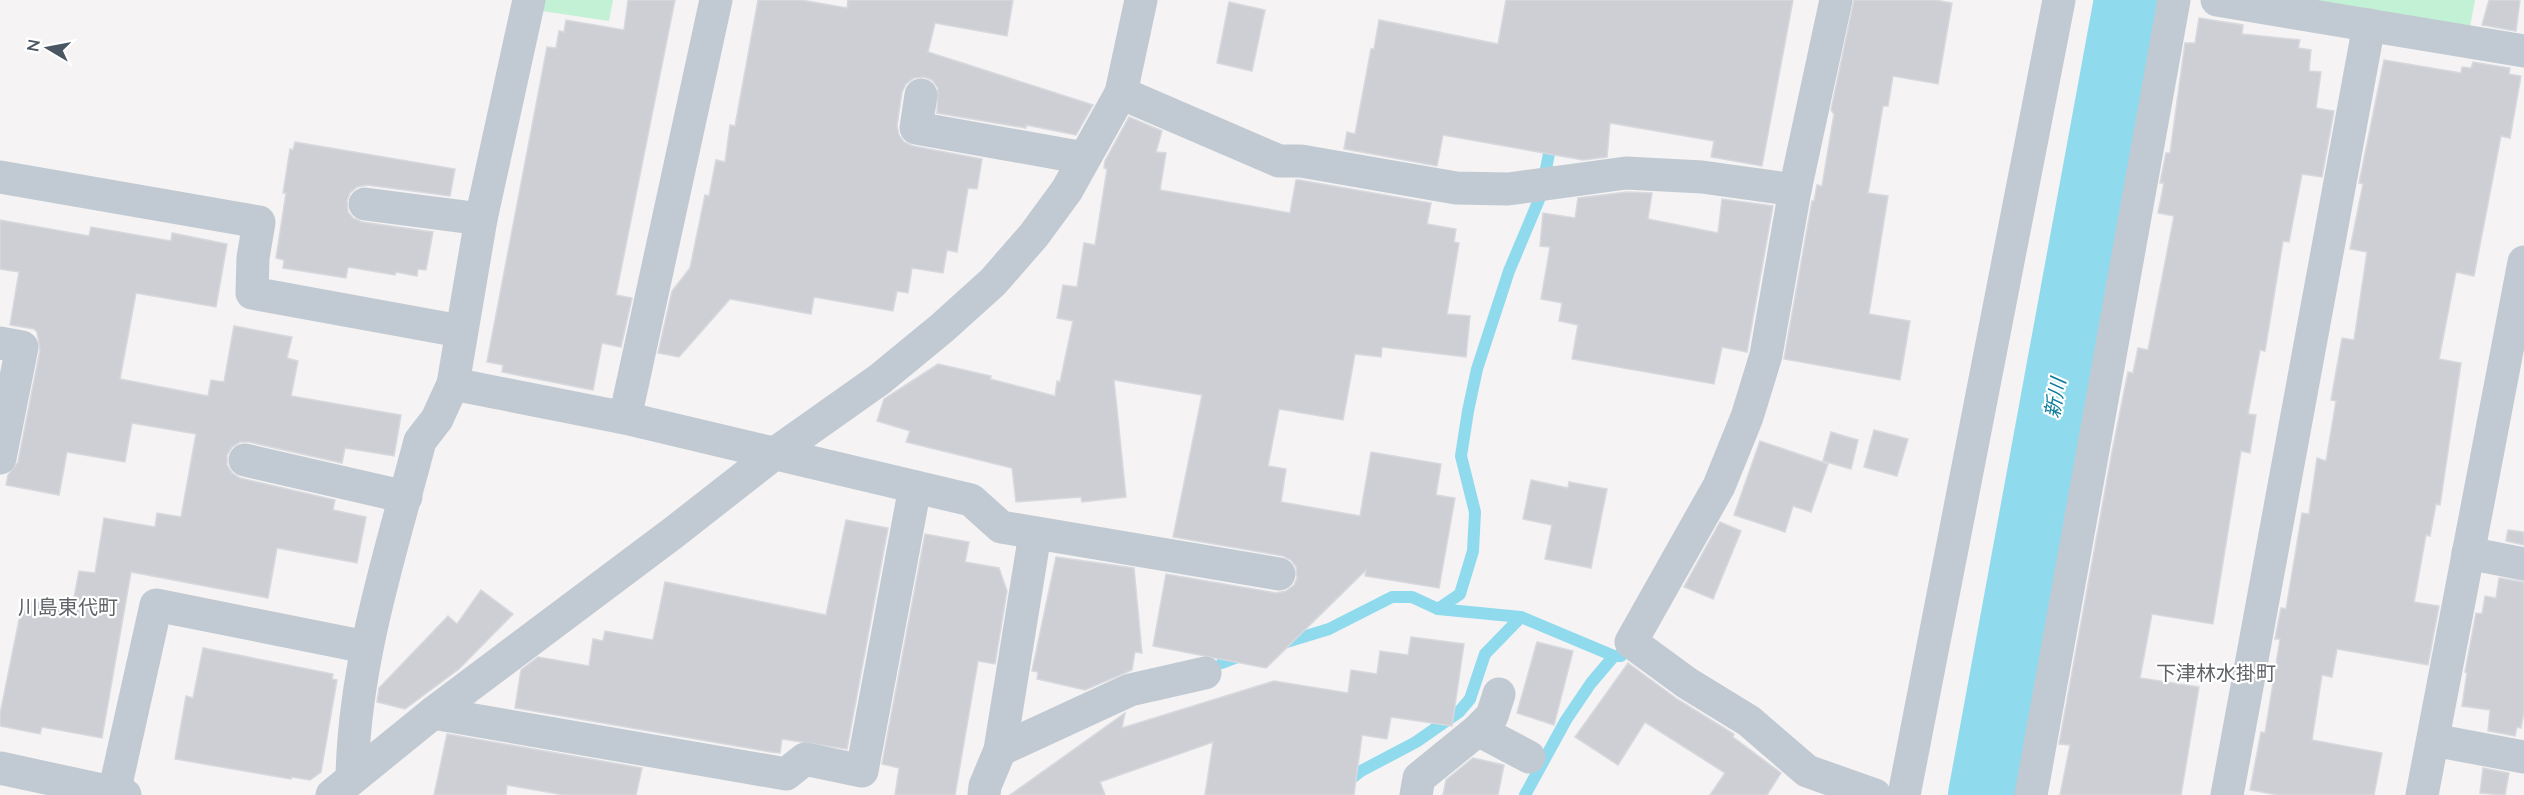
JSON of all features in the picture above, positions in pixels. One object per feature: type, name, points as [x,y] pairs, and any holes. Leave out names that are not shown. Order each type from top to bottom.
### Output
[{"type":"street","points":[[342,786],[353,742],[366,647],[420,441],[436,419],[453,384],[481,219],[529,0]]},
{"type":"street","points":[[625,418],[716,0]]},
{"type":"street","points":[[342,786],[433,712],[674,533],[774,454],[880,379],[993,282],[1034,235],[1066,190],[1121,93],[1140,0]]},
{"type":"street","points":[[1836,0],[1795,190],[1766,355],[1747,417],[1719,486],[1631,642],[1687,683],[1749,721],[1804,783],[1875,795]]},
{"type":"street","points":[[1904,795],[2059,0]]},
{"type":"street","points":[[2031,795],[2174,0]]},
{"type":"street","points":[[2217,0],[2524,51]]},
{"type":"street","points":[[2227,795],[2369,25]]},
{"type":"street","points":[[1121,93],[1279,160],[1301,161],[1456,188],[1508,189],[1626,173],[1702,177],[1795,190]]},
{"type":"street","points":[[921,95],[916,128],[1084,158]]},
{"type":"street","points":[[0,177],[259,222],[253,258],[252,293],[460,332]]},
{"type":"street","points":[[364,204],[481,219]]},
{"type":"street","points":[[2422,795],[2468,553],[2514,367],[2524,262]]},
{"type":"street","points":[[0,343],[22,347],[0,458]]},
{"type":"street","points":[[453,384],[625,418],[971,500],[1001,527],[1279,574]]},
{"type":"street","points":[[244,460],[406,497]]},
{"type":"street","points":[[433,712],[786,774],[805,759],[861,783],[915,488]]},
{"type":"street","points":[[984,795],[984,786],[1000,750],[1035,534]]},
{"type":"street","points":[[2468,553],[2524,564]]},
{"type":"street","points":[[0,768],[119,794],[156,605],[366,647]]},
{"type":"street","points":[[1000,750],[1130,690],[1204,673]]},
{"type":"street","points":[[1416,795],[1419,778],[1492,716],[1499,694]]},
{"type":"street","points":[[1478,730],[1529,757]]},
{"type":"street","points":[[2433,740],[2524,757]]},
{"type":"green space","points":[[544,0],[613,0],[609,21],[542,11]]},
{"type":"green space","points":[[2313,0],[2475,0],[2470,27]]},
{"type":"building","points":[[628,0],[675,0],[616,295],[632,298],[621,347],[602,343],[593,390],[502,372],[503,365],[487,362],[547,47],[556,48],[559,31],[564,32],[566,20],[624,30]]},
{"type":"building","points":[[758,0],[801,0],[847,8],[848,0],[1013,0],[1007,36],[935,23],[928,52],[1093,105],[1076,135],[1026,125],[1026,128],[937,113],[938,88],[932,80],[924,77],[914,78],[906,84],[902,92],[897,126],[904,142],[913,146],[982,159],[977,189],[968,188],[957,252],[947,250],[943,273],[912,268],[908,293],[897,291],[893,311],[814,297],[811,314],[730,299],[679,357],[658,353],[672,291],[690,268],[705,195],[709,196],[716,160],[725,162],[730,125],[735,126]]},
{"type":"building","points":[[1506,0],[1793,0],[1762,166],[1711,157],[1714,141],[1610,123],[1607,157],[1583,160],[1443,135],[1437,166],[1344,149],[1347,132],[1355,134],[1371,49],[1374,49],[1379,20],[1498,44]]},
{"type":"building","points":[[1854,0],[1935,0],[1952,3],[1938,84],[1893,76],[1888,106],[1883,106],[1868,193],[1888,196],[1869,314],[1910,321],[1900,380],[1784,359],[1812,201],[1814,201],[1817,185],[1822,186],[1834,114],[1831,110]]},
{"type":"building","points":[[2489,0],[2520,0],[2516,31],[2482,25]]},
{"type":"building","points":[[1229,2],[1265,10],[1252,71],[1217,63]]},
{"type":"building","points":[[2199,18],[2243,25],[2242,34],[2300,40],[2298,48],[2311,50],[2309,71],[2321,72],[2316,108],[2334,111],[2322,177],[2302,174],[2289,242],[2283,241],[2265,351],[2260,350],[2248,414],[2256,415],[2250,453],[2241,451],[2213,624],[2152,614],[2140,678],[2199,687],[2181,795],[2060,795],[2070,745],[2059,744],[2112,452],[2128,372],[2133,373],[2138,348],[2148,350],[2174,216],[2158,213],[2164,183],[2160,183],[2166,153],[2170,153],[2185,43],[2195,43]]},
{"type":"building","points":[[2384,60],[2461,73],[2462,67],[2471,68],[2473,62],[2510,68],[2509,74],[2521,76],[2510,138],[2501,136],[2474,276],[2456,272],[2439,359],[2461,363],[2440,505],[2436,504],[2430,536],[2426,535],[2414,602],[2439,606],[2428,665],[2337,649],[2332,677],[2322,675],[2312,740],[2382,753],[2374,795],[2278,795],[2250,790],[2261,732],[2265,733],[2280,639],[2275,639],[2281,608],[2286,609],[2302,513],[2309,514],[2317,458],[2326,461],[2336,401],[2331,400],[2342,338],[2354,340],[2367,252],[2350,249],[2363,184],[2359,183]]},
{"type":"building","points":[[1129,117],[1162,131],[1156,152],[1166,153],[1160,190],[1290,213],[1296,180],[1299,180],[1431,203],[1427,224],[1456,229],[1454,242],[1459,243],[1447,314],[1470,316],[1466,357],[1382,347],[1381,357],[1355,354],[1343,420],[1279,409],[1268,466],[1286,469],[1281,502],[1360,516],[1371,452],[1441,464],[1436,495],[1455,498],[1439,588],[1365,576],[1366,570],[1266,668],[1153,646],[1166,574],[1276,593],[1286,591],[1294,585],[1297,578],[1296,567],[1291,560],[1283,556],[1173,537],[1202,395],[1114,380],[1126,497],[1082,502],[1081,497],[1016,502],[1012,468],[906,442],[910,431],[877,421],[884,399],[938,364],[991,376],[990,379],[1055,396],[1073,321],[1057,318],[1063,285],[1077,287],[1084,243],[1095,245],[1107,169],[1104,168],[1105,161]]},
{"type":"building","points":[[295,142],[455,169],[450,196],[367,185],[357,187],[350,193],[347,201],[348,212],[353,218],[362,222],[433,232],[426,270],[418,269],[417,276],[396,272],[395,275],[348,267],[346,278],[283,268],[284,260],[276,258],[290,149],[293,150]]},
{"type":"building","points":[[1627,192],[1652,193],[1648,219],[1718,233],[1722,199],[1773,206],[1747,352],[1722,347],[1714,384],[1572,359],[1578,325],[1559,321],[1562,303],[1541,299],[1550,247],[1540,246],[1543,213],[1575,218],[1578,198]]},
{"type":"building","points":[[0,220],[89,236],[91,227],[171,241],[172,233],[227,244],[216,307],[136,293],[120,379],[208,396],[211,380],[224,382],[234,326],[292,337],[287,358],[298,361],[291,396],[401,415],[394,456],[345,448],[342,463],[249,442],[240,442],[232,447],[227,455],[227,465],[232,473],[240,478],[335,500],[333,510],[366,517],[357,563],[277,548],[268,598],[131,572],[102,738],[42,727],[40,734],[0,726],[0,714],[23,600],[72,608],[79,571],[95,573],[104,518],[155,527],[157,513],[181,517],[196,434],[132,423],[125,462],[67,452],[59,495],[6,485],[8,475],[18,462],[40,350],[37,332],[34,329],[10,325],[19,272],[0,269]]},
{"type":"building","points":[[1874,430],[1908,439],[1897,476],[1864,467]]},
{"type":"building","points":[[1831,432],[1858,440],[1851,469],[1823,461]]},
{"type":"building","points":[[1760,441],[1828,464],[1811,512],[1793,506],[1785,532],[1734,515]]},
{"type":"building","points":[[1531,480],[1568,488],[1569,482],[1607,489],[1591,568],[1545,559],[1552,525],[1523,519]]},
{"type":"building","points":[[846,520],[888,528],[847,749],[782,739],[780,753],[771,752],[515,708],[521,670],[538,657],[589,666],[593,639],[603,641],[605,631],[653,640],[665,582],[826,615]]},
{"type":"building","points":[[1720,522],[1741,531],[1713,599],[1684,587]]},
{"type":"building","points":[[2508,530],[2524,532],[2524,545],[2506,541]]},
{"type":"building","points":[[925,534],[969,542],[965,562],[999,568],[1007,591],[995,664],[978,661],[955,795],[895,795],[899,768],[882,764]]},
{"type":"building","points":[[1056,557],[1134,568],[1142,653],[1135,652],[1132,670],[1085,690],[1037,679],[1038,672],[1032,671]]},
{"type":"building","points":[[2499,578],[2524,582],[2524,711],[2521,728],[2517,727],[2515,736],[2488,731],[2490,710],[2462,706],[2467,673],[2465,672],[2476,613],[2482,614],[2485,596],[2496,598]]},
{"type":"building","points":[[481,590],[513,614],[459,669],[405,709],[377,702],[379,688],[448,616],[457,624]]},
{"type":"building","points":[[1411,637],[1464,644],[1452,726],[1391,717],[1387,739],[1362,735],[1354,795],[1205,795],[1213,742],[1100,782],[1105,795],[1010,795],[1125,713],[1122,728],[1274,681],[1348,693],[1351,670],[1377,674],[1380,651],[1408,655]]},
{"type":"building","points":[[1537,642],[1573,651],[1554,725],[1517,713]]},
{"type":"building","points":[[203,648],[333,674],[332,679],[337,680],[321,772],[310,780],[292,777],[291,779],[175,759],[186,696],[193,698]]},
{"type":"building","points":[[1628,663],[1677,699],[1734,734],[1733,737],[1781,773],[1767,795],[1710,795],[1725,773],[1645,722],[1618,765],[1575,737]]},
{"type":"building","points":[[447,734],[642,768],[636,795],[564,795],[507,785],[506,795],[434,795]]},
{"type":"building","points":[[1473,758],[1504,765],[1498,795],[1443,795],[1446,780]]},
{"type":"building","points":[[2483,768],[2509,773],[2505,795],[2480,793]]},
{"type":"waterway","name":"新川","points":[[1982,795],[2128,0]]},
{"type":"waterway","points":[[1438,609],[1460,594],[1473,551],[1475,512],[1461,456],[1468,411],[1477,369],[1509,271],[1541,195],[1552,138]]},
{"type":"waterway","points":[[1280,644],[1329,629],[1392,597],[1412,597],[1438,609],[1521,617]]},
{"type":"waterway","points":[[1330,795],[1361,771],[1416,742],[1459,712],[1470,699],[1485,654],[1521,617],[1614,656]]},
{"type":"waterway","points":[[1222,663],[1243,655]]},
{"type":"waterway","points":[[1525,795],[1566,720],[1591,683],[1614,656],[1621,656]]},
{"type":"district","name":"川島東代町","points":[[68,607]]},
{"type":"district","name":"下津林水掛町","points":[[2216,673]]}]
